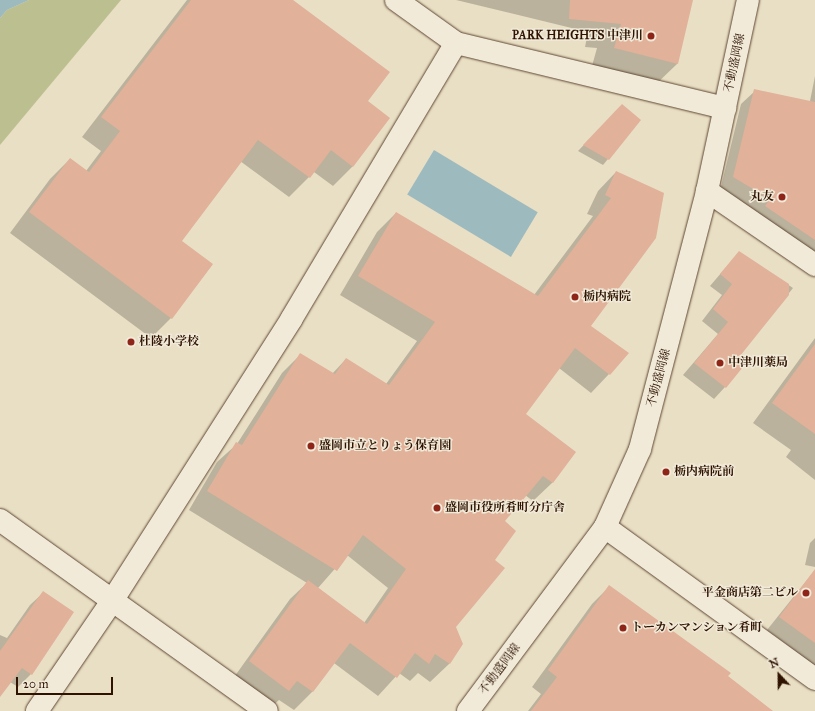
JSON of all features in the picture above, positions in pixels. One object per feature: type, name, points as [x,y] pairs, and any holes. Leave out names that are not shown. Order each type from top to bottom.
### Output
[{"type":"street","points":[[396,0],[456,43],[725,108]]},
{"type":"street","name":"不動盛岡線","points":[[468,711],[605,527],[640,449],[707,191],[748,0]]},
{"type":"street","points":[[37,711],[112,601],[292,318],[456,43]]},
{"type":"street","points":[[707,191],[815,265]]},
{"type":"street","points":[[0,520],[266,711]]},
{"type":"street","points":[[605,527],[815,680]]},
{"type":"green space","points":[[29,0],[121,0],[0,145],[0,18],[7,10]]},
{"type":"water","points":[[0,0],[29,0],[7,10],[0,18]]},
{"type":"water","points":[[434,150],[538,212],[511,257],[407,195]]},
{"type":"building","points":[[191,0],[293,0],[390,72],[368,101],[390,118],[353,167],[331,150],[310,178],[258,140],[182,241],[213,264],[172,319],[29,212],[70,158],[89,172],[120,131],[101,117]]},
{"type":"building","name":"PARK HEIGHTS 中津川","points":[[570,0],[693,0],[678,64],[614,48],[621,24],[569,19]]},
{"type":"building","points":[[754,89],[815,102],[815,240],[765,206],[770,199],[733,177]]},
{"type":"building","points":[[622,104],[641,120],[609,160],[583,145]]},
{"type":"building","points":[[616,171],[664,193],[656,238],[591,326],[629,353],[610,375],[575,348],[526,414],[576,452],[553,483],[543,476],[505,521],[516,531],[495,560],[505,568],[456,627],[463,644],[450,664],[435,654],[429,664],[415,653],[397,678],[350,643],[313,692],[297,681],[289,691],[249,661],[308,580],[367,624],[406,569],[363,535],[337,571],[207,491],[236,442],[242,445],[300,353],[335,374],[346,358],[389,385],[435,322],[358,276],[396,212],[538,296],[611,198],[605,195]]},
{"type":"building","points":[[739,251],[789,284],[789,295],[740,356],[747,362],[726,388],[694,363],[728,322],[713,309],[732,284],[720,274]]},
{"type":"building","points":[[815,344],[815,434],[772,403]]},
{"type":"building","name":"平金商店第二ビル","points":[[815,569],[815,643],[779,617]]},
{"type":"building","name":"トーカンマンション肴町","points":[[609,585],[731,673],[728,676],[773,711],[531,711],[557,677],[548,670]]},
{"type":"building","points":[[43,591],[74,612],[32,675],[22,668],[0,697],[0,651]]},
{"type":"place","name":"PARK HEIGHTS 中津川","points":[[651,36]]},
{"type":"place","name":"丸友","points":[[782,197]]},
{"type":"place","name":"栃内病院","points":[[575,297]]},
{"type":"place","name":"杜陵小学校","points":[[131,342]]},
{"type":"place","name":"中津川薬局","points":[[720,363]]},
{"type":"place","name":"盛岡市立とりょう保育園","points":[[311,446]]},
{"type":"place","name":"栃内病院前","points":[[666,472]]},
{"type":"place","name":"盛岡市役所肴町分庁舎","points":[[437,508]]},
{"type":"place","name":"平金商店第二ビル","points":[[806,593]]},
{"type":"place","name":"トーカンマンション肴町","points":[[623,628]]}]
